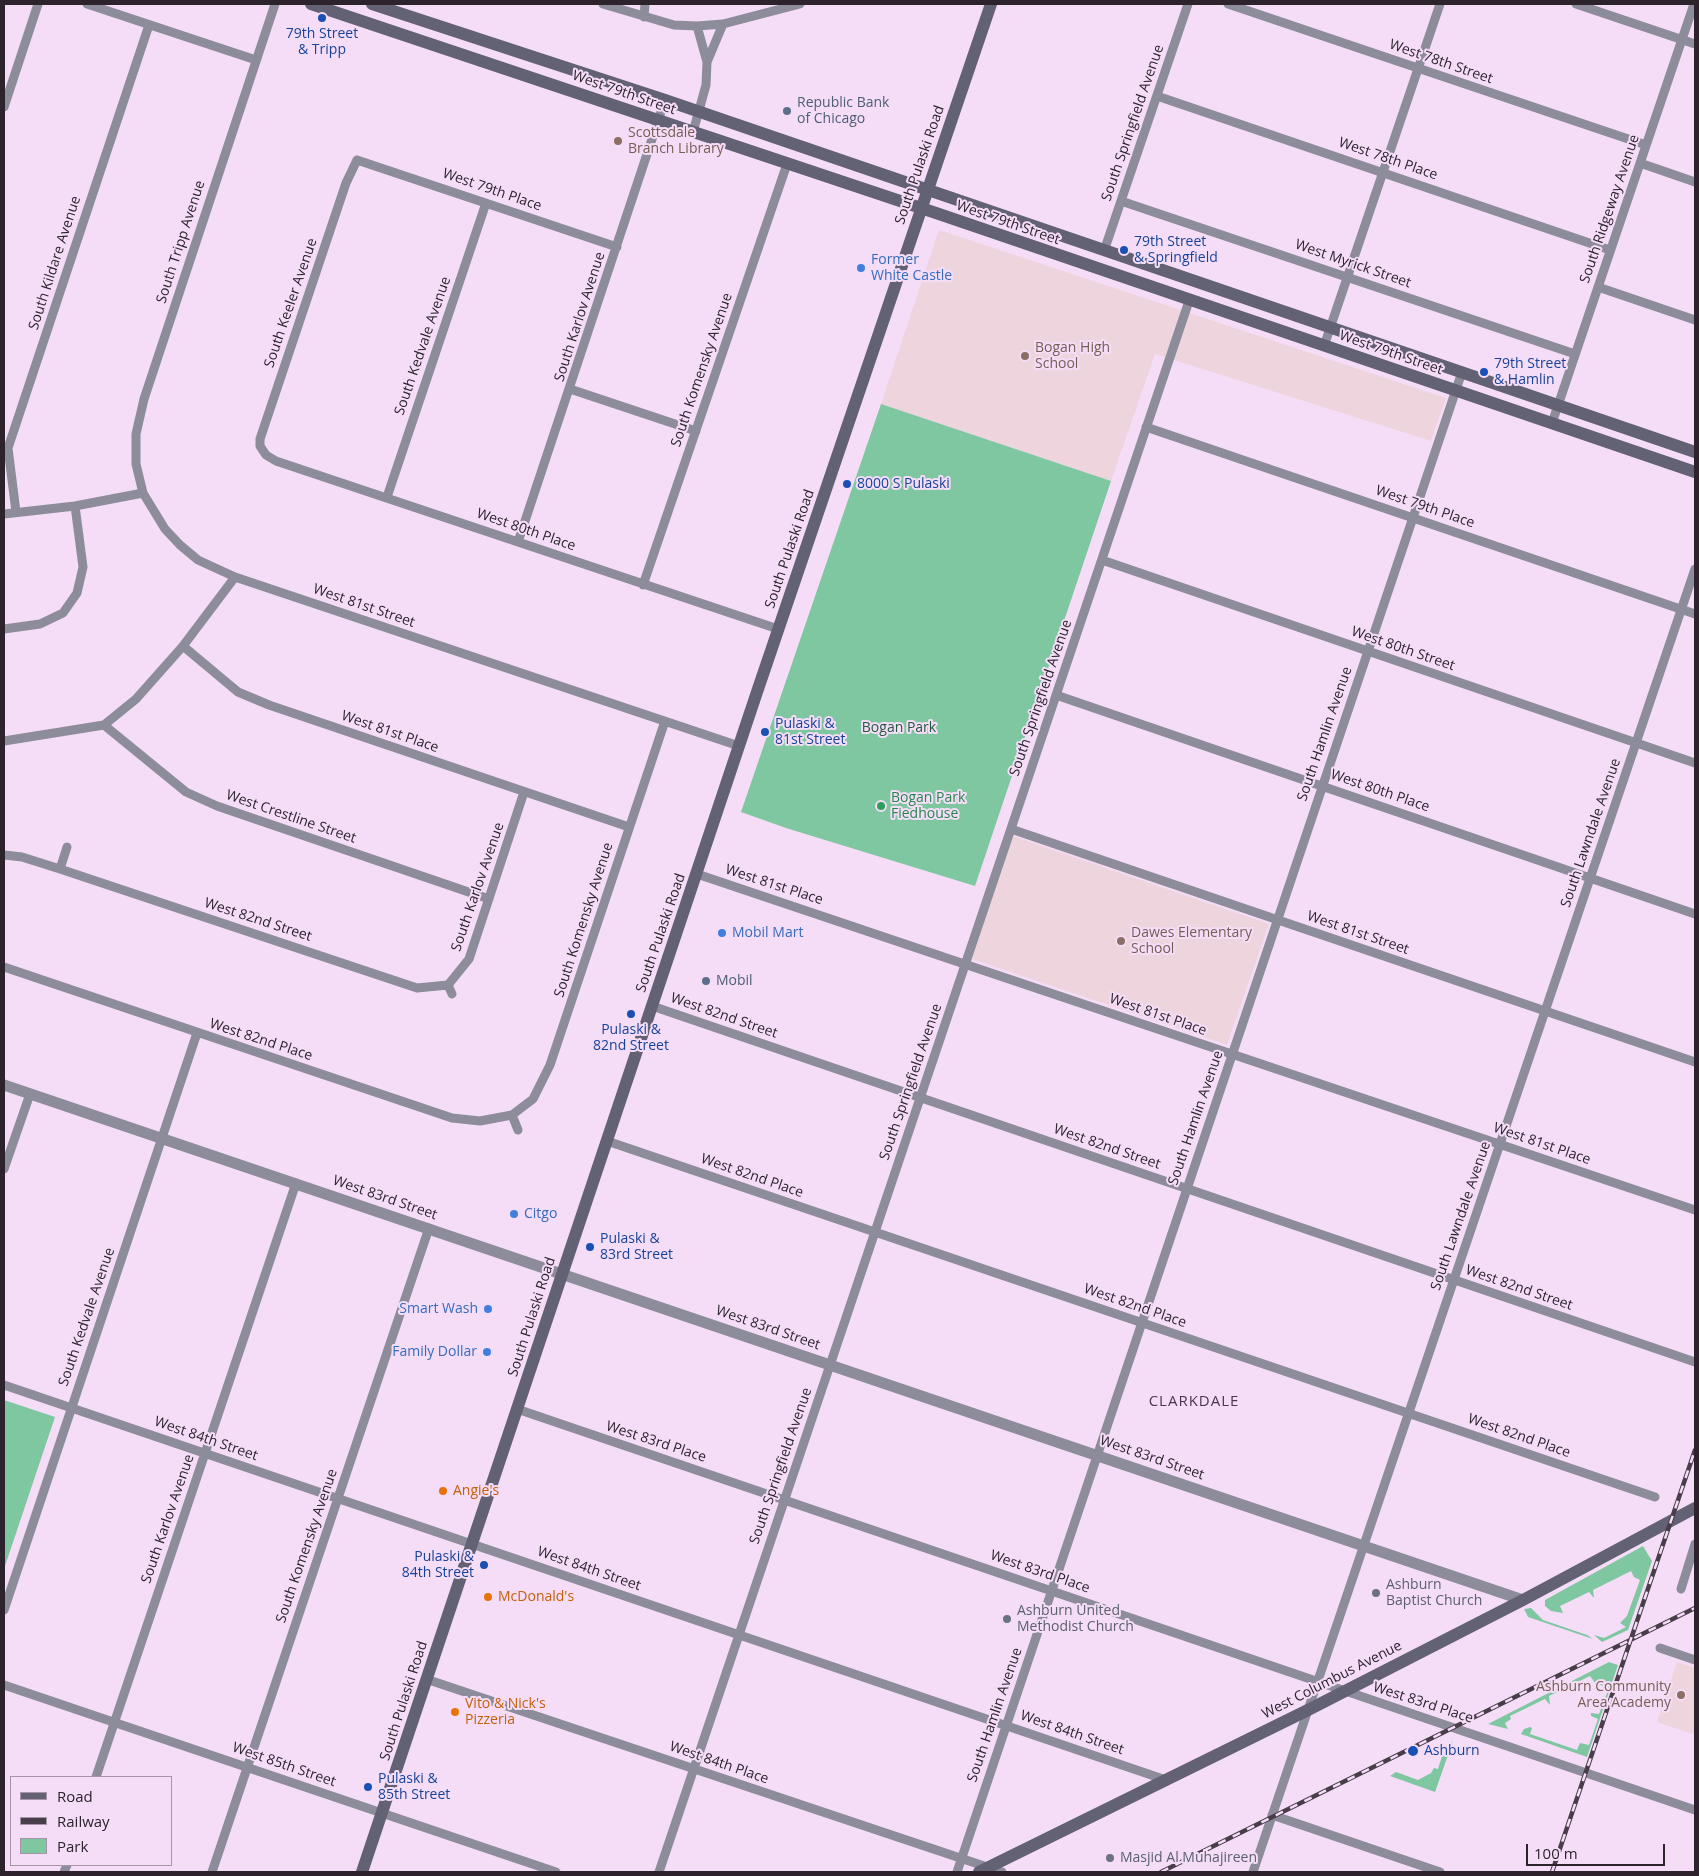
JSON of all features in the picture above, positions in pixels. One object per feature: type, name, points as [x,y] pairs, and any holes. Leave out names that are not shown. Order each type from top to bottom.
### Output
[{"type":"main road","name":"West 79th Street","points":[[310,4],[922,209],[1695,472]]},
{"type":"main road","name":"West 79th Street","points":[[372,4],[665,100],[1695,452]]},
{"type":"main road","name":"South Pulaski Road","points":[[362,1872],[778,629],[990,4]]},
{"type":"main road","name":"West Columbus Avenue","points":[[983,1870],[1308,1710],[1523,1600],[1695,1508]]},
{"type":"street","points":[[4,107],[38,4]]},
{"type":"street","points":[[87,4],[256,60]]},
{"type":"street","name":"South Tripp Avenue","points":[[143,493],[136,464],[136,434],[144,399],[275,4]]},
{"type":"street","points":[[603,4],[644,18],[674,25],[697,26],[722,24],[800,4]]},
{"type":"street","points":[[644,18],[645,4]]},
{"type":"street","name":"South Springfield Avenue","points":[[1104,251],[1188,4]]},
{"type":"street","name":"West 78th Street","points":[[1228,4],[1646,145]]},
{"type":"street","points":[[1324,346],[1440,4]]},
{"type":"street","points":[[1576,4],[1695,44]]},
{"type":"street","name":"South Ridgeway Avenue","points":[[1552,423],[1694,4]]},
{"type":"street","points":[[707,62],[722,24]]},
{"type":"street","name":"South Kildare Avenue","points":[[16,512],[8,448],[149,25]]},
{"type":"street","points":[[693,132],[706,85],[707,62],[697,26]]},
{"type":"street","name":"West 78th Place","points":[[1157,96],[1610,250]]},
{"type":"street","name":"South Karlov Avenue","points":[[518,542],[665,100]]},
{"type":"street","name":"West 79th Place","points":[[355,157],[617,247]]},
{"type":"street","name":"South Keeler Avenue","points":[[266,455],[260,446],[260,439],[355,157]]},
{"type":"street","points":[[1640,163],[1695,182]]},
{"type":"street","name":"South Komensky Avenue","points":[[643,584],[787,164]]},
{"type":"street","name":"West Myrick Street","points":[[1121,200],[1575,354]]},
{"type":"street","name":"South Kedvale Avenue","points":[[387,498],[486,203]]},
{"type":"street","points":[[1598,288],[1695,320]]},
{"type":"street","name":"South Springfield Avenue","points":[[659,1872],[1189,301]]},
{"type":"street","name":"South Hamlin Avenue","points":[[957,1872],[1462,372]]},
{"type":"street","points":[[570,389],[696,432]]},
{"type":"street","name":"West 79th Place","points":[[1146,427],[1695,614]]},
{"type":"street","name":"West 80th Place","points":[[266,455],[276,461],[778,629]]},
{"type":"street","points":[[4,514],[75,506],[143,493]]},
{"type":"street","name":"West 81st Street","points":[[143,493],[166,529],[180,546],[198,560],[235,577],[739,746]]},
{"type":"street","points":[[4,629],[40,624],[63,613],[77,593],[83,567],[75,506]]},
{"type":"street","name":"West 80th Street","points":[[1102,560],[1695,763]]},
{"type":"street","name":"South Lawndale Avenue","points":[[1253,1872],[1695,569]]},
{"type":"street","points":[[4,741],[104,725],[136,699],[183,646],[235,577]]},
{"type":"street","name":"West 81st Place","points":[[183,646],[238,692],[630,827]]},
{"type":"street","name":"West 80th Place","points":[[1056,695],[1695,914]]},
{"type":"street","name":"South Komensky Avenue","points":[[512,1115],[533,1099],[550,1064],[665,722]]},
{"type":"street","name":"West Crestline Street","points":[[104,725],[186,792],[217,806],[489,899]]},
{"type":"street","name":"South Karlov Avenue","points":[[448,985],[469,959],[524,792]]},
{"type":"street","name":"West 81st Street","points":[[1011,829],[1695,1062]]},
{"type":"street","points":[[60,869],[66,848]]},
{"type":"street","name":"West 82nd Street","points":[[4,855],[22,857],[60,869],[417,988],[448,985]]},
{"type":"street","name":"West 81st Place","points":[[697,874],[1695,1210]]},
{"type":"street","name":"West 82nd Place","points":[[4,967],[452,1118],[480,1121],[512,1115]]},
{"type":"street","points":[[448,985],[452,994]]},
{"type":"street","name":"West 82nd Street","points":[[652,1006],[1695,1362]]},
{"type":"street","name":"South Kedvale Avenue","points":[[4,1610],[197,1033]]},
{"type":"street","name":"West 83rd Street","points":[[4,1085],[1523,1600]]},
{"type":"street","points":[[4,1169],[30,1094]]},
{"type":"street","points":[[512,1115],[518,1130]]},
{"type":"street","name":"West 82nd Place","points":[[607,1141],[1655,1497]]},
{"type":"street","name":"South Karlov Avenue","points":[[96,1776],[296,1184]]},
{"type":"street","name":"South Komensky Avenue","points":[[212,1872],[429,1228]]},
{"type":"street","name":"West 84th Street","points":[[4,1385],[1166,1780]]},
{"type":"street","name":"West 83rd Place","points":[[517,1409],[1695,1810]]},
{"type":"street","points":[[1681,1589],[1695,1544]]},
{"type":"street","points":[[1660,1648],[1695,1660]]},
{"type":"street","name":"West 84th Place","points":[[426,1679],[961,1859],[983,1870],[1002,1872]]},
{"type":"street","name":"West 85th Street","points":[[4,1685],[556,1872]]},
{"type":"street","points":[[1272,1816],[1440,1872]]},
{"type":"shaded area","name":"Bogan High School","points":[[939,230],[1446,398],[1431,441],[1155,354],[1111,481],[881,404]]},
{"type":"shaded area","name":"Dawes Elementary School","points":[[1013,836],[1269,924],[1227,1045],[972,959]]},
{"type":"shaded area","name":"Ashburn Community Area Academy","points":[[1677,1662],[1695,1668],[1695,1735],[1657,1722]]},
{"type":"green space","name":"Bogan Park","points":[[881,404],[1111,481],[975,886],[786,828],[741,812]]},
{"type":"green space","points":[[4,1400],[55,1417],[4,1569]]},
{"type":"green space","points":[[1643,1546],[1652,1561],[1628,1630],[1602,1642],[1594,1635],[1604,1638],[1626,1627],[1620,1623],[1627,1616],[1640,1580],[1634,1577],[1631,1571],[1593,1590],[1594,1598],[1589,1592],[1560,1606],[1563,1613],[1551,1611],[1545,1606],[1545,1600]]},
{"type":"green space","points":[[1531,1608],[1543,1620],[1587,1635],[1593,1639],[1528,1617],[1524,1609]]},
{"type":"green space","points":[[1609,1662],[1618,1665],[1587,1757],[1521,1734],[1524,1729],[1530,1727],[1532,1728],[1530,1734],[1577,1750],[1580,1743],[1589,1745],[1598,1719],[1591,1716],[1591,1713],[1599,1714],[1609,1688],[1595,1683],[1590,1676],[1549,1696],[1550,1705],[1545,1699],[1510,1716],[1511,1719],[1505,1723],[1508,1729],[1488,1724]]},
{"type":"green space","points":[[1453,1741],[1435,1792],[1390,1776],[1396,1772],[1418,1780],[1431,1773],[1434,1768],[1438,1769],[1443,1753]]},
{"type":"railway","points":[[1552,1872],[1695,1450]]},
{"type":"railway","points":[[1161,1872],[1695,1608]]},
{"type":"place","name":"79th Street & Tripp","points":[[322,18]]},
{"type":"place","name":"Republic Bank of Chicago","points":[[787,111]]},
{"type":"place","name":"Scottsdale Branch Library","points":[[618,141]]},
{"type":"place","name":"79th Street & Springfield","points":[[1124,250]]},
{"type":"place","name":"Former White Castle","points":[[861,268]]},
{"type":"place","name":"Bogan High School","points":[[1025,356]]},
{"type":"place","name":"79th Street & Hamlin","points":[[1484,372]]},
{"type":"place","name":"8000 S Pulaski","points":[[847,484]]},
{"type":"place","name":"Pulaski & 81st Street","points":[[765,732]]},
{"type":"place","name":"Bogan Park Fiedhouse","points":[[881,806]]},
{"type":"place","name":"Mobil Mart","points":[[722,933]]},
{"type":"place","name":"Dawes Elementary School","points":[[1121,941]]},
{"type":"place","name":"Mobil","points":[[706,981]]},
{"type":"place","name":"Pulaski & 82nd Street","points":[[631,1014]]},
{"type":"place","name":"Citgo","points":[[514,1214]]},
{"type":"place","name":"Pulaski & 83rd Street","points":[[590,1247]]},
{"type":"place","name":"Smart Wash","points":[[488,1309]]},
{"type":"place","name":"Family Dollar","points":[[487,1352]]},
{"type":"place","name":"Angie's","points":[[443,1491]]},
{"type":"place","name":"Pulaski & 84th Street","points":[[484,1565]]},
{"type":"place","name":"Ashburn Baptist Church","points":[[1376,1593]]},
{"type":"place","name":"McDonald's","points":[[488,1597]]},
{"type":"place","name":"Ashburn United Methodist Church","points":[[1007,1619]]},
{"type":"place","name":"Ashburn Community Area Academy","points":[[1681,1695]]},
{"type":"place","name":"Vito & Nick's Pizzeria","points":[[455,1712]]},
{"type":"place","name":"Ashburn","points":[[1413,1751]]},
{"type":"place","name":"Pulaski & 85th Street","points":[[368,1787]]},
{"type":"place","name":"Masjid Al Muhajireen","points":[[1110,1858]]},
{"type":"district","name":"CLARKDALE","points":[[1194,1402]]}]
